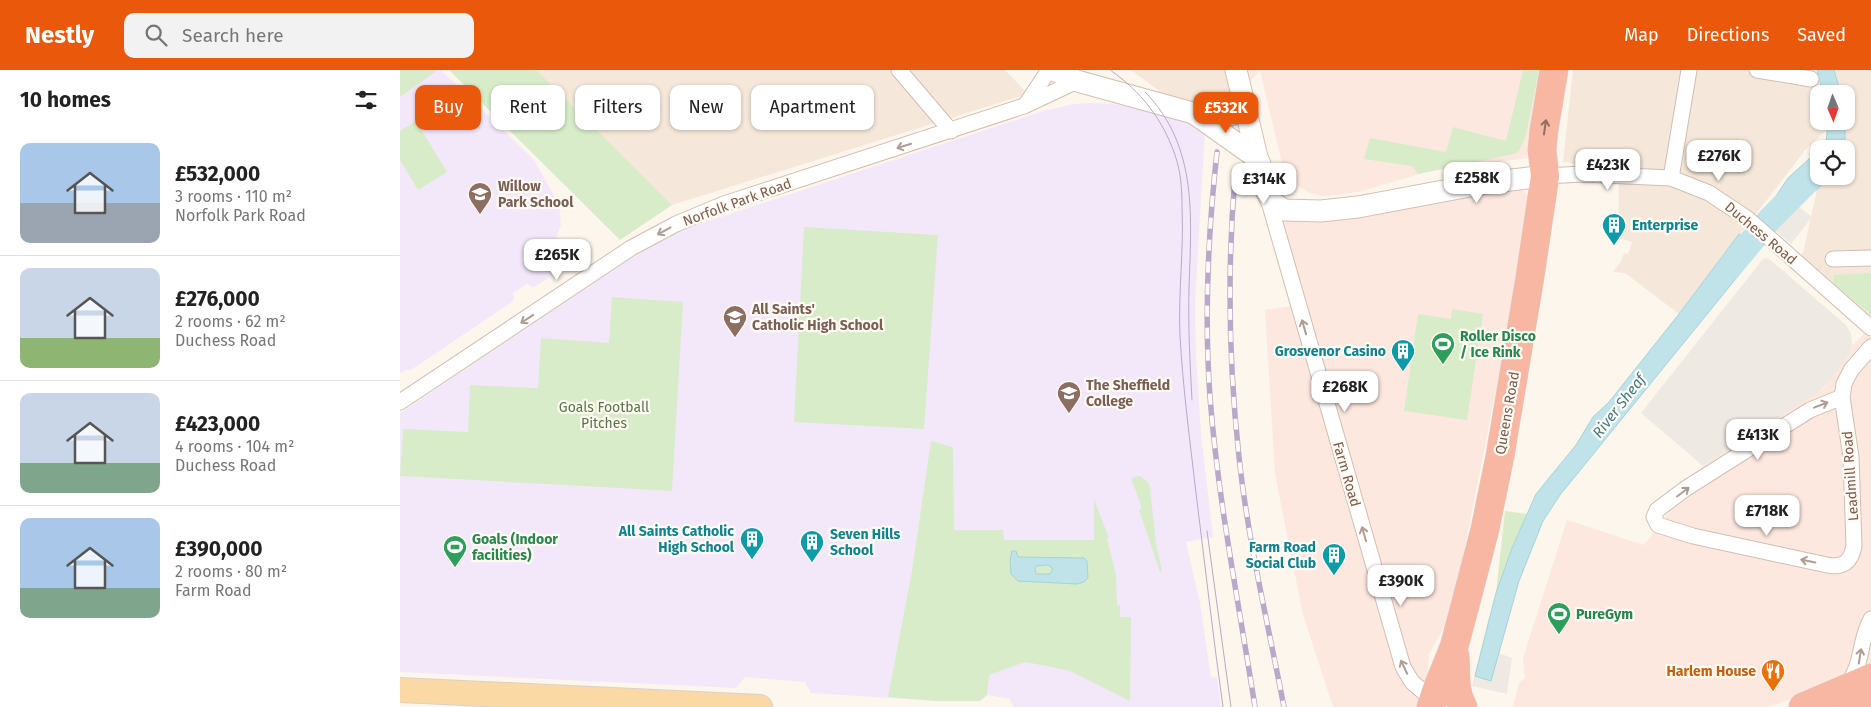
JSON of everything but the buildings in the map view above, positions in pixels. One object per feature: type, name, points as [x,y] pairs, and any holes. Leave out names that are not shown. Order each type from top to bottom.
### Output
[{"type":"highway","name":"Queens Road","points":[[1432,703],[1454,647],[1482,540],[1500,456],[1545,176],[1542,150],[1554,70]]},
{"type":"highway","name":"Queens Road","points":[[1545,176],[1557,152],[1561,138],[1569,70]]},
{"type":"highway","name":"Queens Road","points":[[1454,647],[1457,696],[1463,707]]},
{"type":"highway","points":[[1848,698],[1871,678]]},
{"type":"highway","points":[[1803,707],[1848,698],[1871,700]]},
{"type":"main road","points":[[400,690],[653,704],[760,707]]},
{"type":"street","points":[[899,70],[950,131]]},
{"type":"street","points":[[1024,106],[1049,70]]},
{"type":"street","points":[[1054,70],[1077,81],[1193,113],[1230,116],[1244,107]]},
{"type":"street","points":[[1236,70],[1264,186]]},
{"type":"street","points":[[1671,178],[1689,70]]},
{"type":"street","points":[[1757,70],[1811,79]]},
{"type":"street","name":"Norfolk Park Road","points":[[405,399],[632,248],[676,224],[724,204],[1024,106],[1077,81]]},
{"type":"street","points":[[1193,113],[1257,158],[1274,189],[1284,199],[1306,210]]},
{"type":"street","name":"Duchess Road","points":[[1264,186],[1272,202],[1284,210],[1292,212],[1337,210],[1486,183],[1545,176],[1583,174],[1671,178],[1709,193],[1748,220],[1871,328]]},
{"type":"street","name":"Farm Road","points":[[1264,186],[1403,667],[1412,682],[1432,703]]},
{"type":"street","points":[[1279,236],[1290,220],[1306,210]]},
{"type":"street","points":[[1833,259],[1871,258]]},
{"type":"street","points":[[1842,397],[1844,384],[1851,370],[1871,347]]},
{"type":"street","name":"Leadmill Road","points":[[1842,397],[1851,458],[1854,546],[1848,562],[1841,566],[1827,566],[1693,536],[1658,525],[1654,517],[1657,510],[1686,489],[1810,410],[1842,397]]},
{"type":"street","points":[[1848,698],[1858,668],[1862,643],[1871,619]]},
{"type":"shaded area","name":"Willow Park School","points":[[436,70],[441,70],[456,85],[415,85],[415,130],[481,130],[481,109],[491,118],[491,130],[503,130],[534,160],[559,204],[561,225],[553,245],[565,267],[536,286],[532,287],[527,284],[513,293],[514,298],[512,302],[411,370],[400,373],[400,95]]},
{"type":"shaded area","points":[[533,70],[1005,70],[1028,94],[672,205],[595,130],[660,130],[660,85],[575,85],[575,111],[565,101],[565,85],[548,85]]},
{"type":"shaded area","points":[[1131,70],[1227,70],[1236,105],[1226,109],[1164,97],[1158,90]]},
{"type":"shaded area","points":[[1244,70],[1545,70],[1528,158],[1430,171],[1362,191],[1321,196],[1310,193],[1296,185],[1284,172],[1260,71],[1248,84]]},
{"type":"shaded area","points":[[1573,70],[1815,70],[1819,85],[1810,85],[1810,130],[1827,130],[1816,140],[1810,140],[1810,145],[1679,314],[1625,273],[1613,272],[1624,253],[1628,254],[1632,242],[1618,238],[1619,169],[1563,162]]},
{"type":"shaded area","points":[[1834,70],[1871,70],[1871,328],[1796,262],[1803,253],[1817,190],[1821,185],[1855,185],[1855,140],[1845,140],[1845,130],[1855,130],[1855,85],[1838,85]]},
{"type":"shaded area","name":"All Saints' Catholic High School","points":[[1073,104],[1115,104],[1144,109],[1184,121],[1205,130],[1195,304],[1196,355],[1201,434],[1213,537],[1186,542],[1200,603],[1211,678],[1217,677],[1221,707],[1013,707],[1010,699],[987,695],[980,701],[937,701],[811,693],[805,682],[745,677],[736,688],[400,672],[400,413],[625,262],[629,255],[654,241],[690,227],[1040,112]]},
{"type":"shaded area","points":[[1523,190],[1533,201],[1452,613],[1429,654],[1426,707],[1333,707],[1303,615],[1275,474],[1265,310],[1304,304],[1281,219]]},
{"type":"shaded area","points":[[1799,207],[1812,217],[1791,244],[1775,230]]},
{"type":"shaded area","points":[[1768,258],[1846,325],[1851,334],[1852,346],[1849,354],[1830,381],[1817,393],[1703,466],[1641,413],[1763,259]]},
{"type":"shaded area","points":[[1870,327],[1871,669],[1769,707],[1513,707],[1519,683],[1525,678],[1523,658],[1567,520],[1644,545],[1703,466],[1825,387],[1849,354],[1852,346]]},
{"type":"shaded area","points":[[1489,616],[1499,653],[1512,658],[1507,694],[1472,686]]},
{"type":"green space","points":[[400,70],[438,70],[415,85],[400,97]]},
{"type":"green space","points":[[449,70],[536,70],[551,85],[491,85],[491,112],[481,102],[481,85],[464,85]]},
{"type":"green space","points":[[1523,70],[1539,70],[1526,135],[1519,151],[1514,154],[1418,174],[1412,166],[1364,159],[1370,138],[1446,152],[1453,127],[1506,141]]},
{"type":"green space","points":[[565,99],[575,109],[575,130],[596,130],[672,205],[620,240],[509,130],[565,130]]},
{"type":"green space","points":[[415,122],[415,130],[421,130],[447,172],[418,190],[400,160],[400,131]]},
{"type":"green space","points":[[804,227],[938,235],[924,429],[794,422]]},
{"type":"green space","points":[[1871,273],[1871,315],[1833,283],[1834,275]]},
{"type":"green space","name":"Goals Football Pitches","points":[[612,297],[683,302],[672,491],[400,476],[403,429],[468,432],[470,385],[538,388],[541,338],[609,343]]},
{"type":"green space","name":"Roller Disco / Ice Rink","points":[[1452,309],[1483,314],[1467,420],[1404,411],[1418,314],[1451,319]]},
{"type":"green space","points":[[931,441],[953,447],[954,530],[1003,530],[1004,540],[1094,540],[1094,499],[1109,538],[1107,539],[1116,575],[1117,605],[1120,605],[1120,617],[1131,617],[1130,701],[1070,671],[1025,662],[989,675],[987,695],[980,701],[937,701],[888,697],[912,571]]},
{"type":"green space","points":[[1140,476],[1148,482],[1150,487],[1156,544],[1162,571],[1160,572],[1139,510],[1142,508],[1131,478]]},
{"type":"green space","points":[[1505,511],[1527,514],[1512,548],[1496,593]]},
{"type":"water","points":[[1817,70],[1834,70],[1838,85],[1821,85]]},
{"type":"water","points":[[1827,130],[1845,130],[1845,140],[1826,140]]},
{"type":"water","points":[[1810,158],[1810,185],[1822,185],[1817,190],[1811,191],[1800,204],[1777,224],[1764,214],[1788,178]]},
{"type":"water","points":[[1739,234],[1760,249],[1560,495],[1543,521],[1519,581],[1491,681],[1475,676],[1496,593],[1512,548],[1536,494],[1576,445],[1593,417],[1609,402],[1679,314]]},
{"type":"water","points":[[1012,551],[1016,551],[1018,557],[1084,558],[1087,561],[1088,578],[1084,582],[1077,584],[1018,581],[1011,574],[1010,561]],"holes":[[[1048,565],[1053,569],[1050,574],[1036,574],[1035,568],[1036,566]]]},
{"type":"waterway","name":"River Sheaf","points":[[1729,268],[1770,219],[1810,179]]},
{"type":"tram line","points":[[1110,70],[1132,87],[1150,107],[1170,142],[1180,174],[1182,194],[1181,356],[1223,707]]},
{"type":"tram line","points":[[1145,92],[1162,113],[1175,136],[1183,160],[1188,185],[1191,236],[1189,331],[1192,400]]},
{"type":"tram line","points":[[1207,531],[1231,707]]},
{"type":"railway","points":[[1217,152],[1211,213],[1207,305],[1210,397],[1218,475],[1255,707]]},
{"type":"railway","points":[[1235,177],[1232,212],[1230,317],[1233,388],[1239,457],[1259,582],[1284,707]]},
{"type":"place","name":"Willow Park School","points":[[480,215]]},
{"type":"place","name":"Enterprise","points":[[1614,246]]},
{"type":"place","name":"All Saints' Catholic High School","points":[[735,338]]},
{"type":"place","name":"Roller Disco / Ice Rink","points":[[1443,365]]},
{"type":"place","name":"Grosvenor Casino","points":[[1403,372]]},
{"type":"place","name":"The Sheffield College","points":[[1069,414]]},
{"type":"place","name":"All Saints Catholic High School","points":[[752,560]]},
{"type":"place","name":"Seven Hills School","points":[[812,563]]},
{"type":"place","name":"Goals (Indoor facilities)","points":[[455,568]]},
{"type":"place","name":"Farm Road Social Club","points":[[1334,576]]},
{"type":"place","name":"PureGym","points":[[1559,635]]},
{"type":"place","name":"Harlem House","points":[[1773,692]]}]
